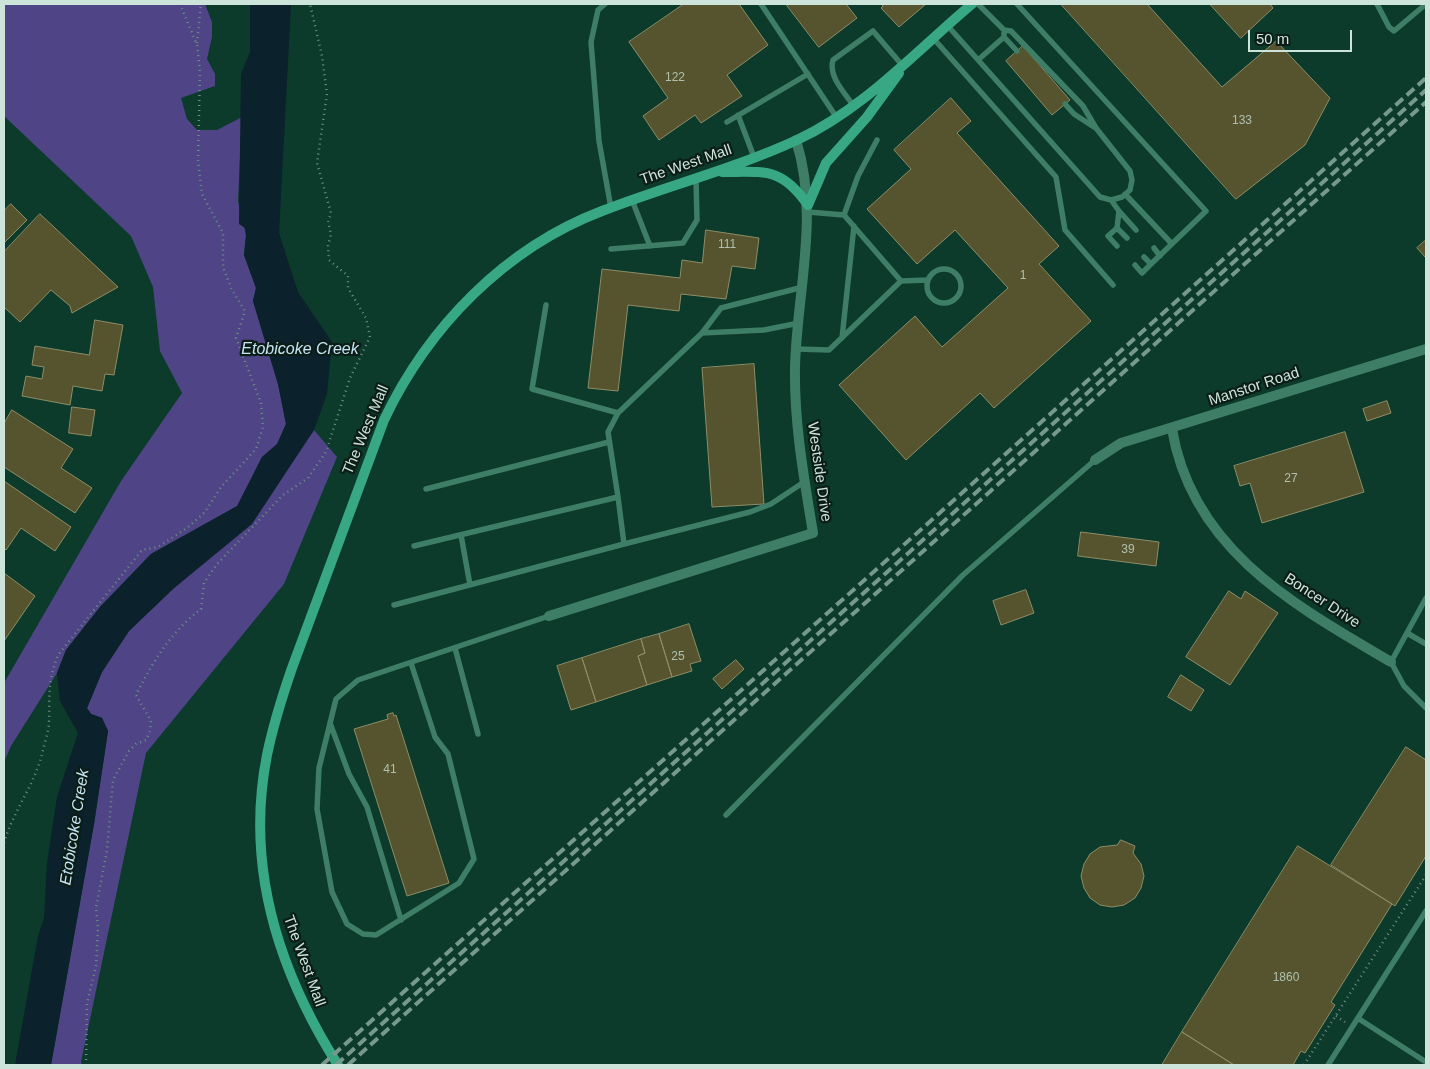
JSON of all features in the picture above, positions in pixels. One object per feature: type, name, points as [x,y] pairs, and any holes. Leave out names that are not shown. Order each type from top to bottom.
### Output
[{"type":"main road","name":"The West Mall","points":[[338,1065],[314,1027],[296,990],[278,941],[267,896],[263,866],[261,816],[267,757],[278,710],[384,420],[422,351],[460,306],[529,249],[571,225],[632,200],[716,172],[754,157],[796,140],[836,118],[905,63],[972,4]]},
{"type":"main road","points":[[808,208],[826,162],[867,117],[905,63]]},
{"type":"main road","points":[[716,172],[766,172],[782,177],[798,191],[808,208]]},
{"type":"street","name":"Westside Drive","points":[[549,616],[813,533],[799,449],[796,411],[797,349],[808,208],[803,166],[796,140]]},
{"type":"street","name":"Manstor Road","points":[[1095,460],[1121,443],[1172,429],[1426,349]]},
{"type":"street","name":"Boncer Drive","points":[[1172,429],[1175,449],[1192,494],[1236,554],[1264,580],[1301,609],[1391,662]]},
{"type":"lane","points":[[605,4],[598,10],[591,42],[599,141],[611,208]]},
{"type":"lane","points":[[761,4],[836,118]]},
{"type":"lane","points":[[978,4],[1004,30],[1011,31],[1083,106],[1096,128],[1130,171],[1132,180],[1130,190],[1111,200]]},
{"type":"lane","points":[[1017,4],[1206,211],[1142,273],[1135,265]]},
{"type":"lane","points":[[1377,4],[1389,27],[1394,31],[1426,4]]},
{"type":"lane","points":[[947,25],[1100,197],[1111,200],[1136,230]]},
{"type":"lane","points":[[1004,30],[1004,37],[1017,51]]},
{"type":"lane","points":[[853,106],[833,74],[831,67],[833,60],[873,31],[905,63]]},
{"type":"lane","points":[[978,60],[1004,37]]},
{"type":"lane","points":[[933,38],[1056,177],[1065,230],[1113,285]]},
{"type":"lane","points":[[727,122],[808,74]]},
{"type":"lane","points":[[1065,104],[1074,114],[1096,128]]},
{"type":"lane","points":[[738,115],[754,157]]},
{"type":"lane","points":[[844,214],[858,176],[877,140]]},
{"type":"lane","points":[[611,249],[683,243],[697,220],[696,179]]},
{"type":"lane","points":[[1125,194],[1172,244]]},
{"type":"lane","points":[[632,200],[650,246]]},
{"type":"lane","points":[[808,208],[844,214],[901,282]]},
{"type":"lane","points":[[1117,246],[1108,236],[1117,228],[1120,211]]},
{"type":"lane","points":[[842,338],[854,226]]},
{"type":"lane","points":[[1117,228],[1127,238]]},
{"type":"lane","points":[[1154,248],[1160,256]]},
{"type":"lane","points":[[1144,256],[1151,264]]},
{"type":"lane","points":[[797,349],[829,350],[901,282],[928,280],[935,272],[940,270],[952,271],[959,278],[961,289],[959,295],[950,301],[940,302],[928,291],[928,280]]},
{"type":"lane","points":[[624,544],[608,442],[608,432],[618,413],[702,333],[721,308],[803,288]]},
{"type":"lane","points":[[546,305],[532,389],[618,413]]},
{"type":"lane","points":[[702,333],[764,330],[799,322]]},
{"type":"lane","points":[[426,489],[608,442]]},
{"type":"lane","points":[[726,815],[963,576],[1095,460]]},
{"type":"lane","points":[[394,605],[750,512],[772,504],[804,482]]},
{"type":"lane","points":[[414,546],[618,497]]},
{"type":"lane","points":[[461,535],[470,585]]},
{"type":"lane","points":[[1426,598],[1391,662],[1404,686],[1426,708]]},
{"type":"lane","points":[[411,663],[435,737],[448,754],[474,859],[459,883],[376,935],[363,934],[347,924],[332,892],[317,810],[319,768],[336,699],[358,680],[549,616]]},
{"type":"lane","points":[[1407,633],[1426,644]]},
{"type":"lane","points":[[455,648],[478,734]]},
{"type":"lane","points":[[330,723],[350,774],[366,807],[401,920]]},
{"type":"lane","points":[[1328,1065],[1426,911]]},
{"type":"lane","points":[[1358,1019],[1426,1062]]},
{"type":"path","points":[[180,4],[197,44]]},
{"type":"path","points":[[4,843],[9,823],[29,787],[42,755],[49,725],[47,700],[50,674],[58,655],[142,550],[158,547],[187,528],[205,512],[221,487],[256,449],[263,427],[261,403],[236,338],[245,311],[223,267],[223,233],[202,194],[198,160],[200,71],[197,44],[201,4]]},
{"type":"path","points":[[86,1065],[87,1004],[96,966],[98,928],[96,908],[107,850],[113,780],[129,751],[146,740],[150,731],[151,722],[136,695],[152,663],[169,638],[202,608],[204,583],[217,564],[283,495],[308,478],[326,452],[350,378],[370,337],[366,318],[348,288],[348,276],[329,260],[328,246],[331,234],[328,222],[331,213],[317,163],[327,94],[322,56],[310,4]]},
{"type":"path","points":[[1304,1065],[1426,875]]},
{"type":"shaded area","points":[[4,4],[205,4],[212,22],[212,37],[207,59],[215,74],[215,86],[181,98],[187,119],[197,130],[217,130],[242,117],[238,201],[246,235],[244,255],[256,288],[253,301],[278,384],[286,424],[277,445],[262,457],[238,506],[151,554],[100,607],[66,650],[57,673],[11,746],[4,762],[4,683],[121,481],[182,393],[160,351],[153,287],[131,236],[4,116]]},
{"type":"shaded area","points":[[314,430],[337,457],[284,584],[146,753],[81,1062],[82,1065],[51,1065],[94,824],[108,731],[102,718],[91,714],[87,708],[102,672],[129,631],[173,589],[290,465]]},
{"type":"water","name":"Etobicoke Creek","points":[[250,4],[291,4],[279,233],[298,292],[332,342],[327,394],[314,430],[252,524],[173,589],[129,631],[102,672],[87,708],[91,714],[102,718],[108,731],[94,824],[51,1065],[15,1065],[38,936],[44,918],[47,863],[57,797],[78,733],[60,701],[57,673],[66,650],[100,607],[151,554],[237,506],[262,457],[277,444],[286,424],[278,384],[253,301],[256,288],[244,255],[245,228],[239,224],[241,74],[250,52]]},
{"type":"building","points":[[684,4],[739,4],[768,45],[727,75],[742,96],[701,123],[695,115],[659,140],[643,116],[668,98],[629,42]]},
{"type":"building","points":[[786,4],[846,4],[857,18],[819,47]]},
{"type":"building","points":[[881,4],[926,4],[899,27],[881,8],[883,6]]},
{"type":"building","points":[[1061,4],[1147,4],[1222,87],[1276,41],[1330,98],[1305,145],[1236,199]]},
{"type":"building","points":[[1210,4],[1270,4],[1273,8],[1241,38]]},
{"type":"building","points":[[1023,46],[1070,100],[1052,115],[1006,61]]},
{"type":"building","points":[[951,98],[971,121],[957,133],[1059,246],[1039,264],[1091,321],[994,408],[980,393],[906,460],[839,385],[915,316],[942,347],[1008,288],[955,230],[917,264],[867,209],[911,169],[894,150]]},
{"type":"building","points":[[11,204],[27,220],[4,243],[4,211]]},
{"type":"building","points":[[40,214],[118,287],[72,313],[70,306],[51,290],[20,322],[4,307],[4,252]]},
{"type":"building","points":[[706,230],[759,238],[755,269],[732,266],[726,299],[681,294],[679,311],[628,305],[618,391],[588,388],[602,269],[680,278],[682,260],[702,263]]},
{"type":"building","points":[[1426,240],[1426,258],[1417,248]]},
{"type":"building","points":[[95,320],[123,325],[114,375],[105,374],[102,391],[73,386],[70,405],[22,396],[26,376],[42,379],[44,367],[32,365],[35,346],[89,355]]},
{"type":"building","points":[[754,364],[764,504],[712,507],[702,368]]},
{"type":"building","points":[[1387,401],[1391,413],[1367,421],[1363,409]]},
{"type":"building","points":[[72,407],[95,410],[91,436],[69,433]]},
{"type":"building","points":[[12,410],[73,449],[61,468],[92,488],[75,513],[4,467],[4,424]]},
{"type":"building","points":[[1345,432],[1364,492],[1262,523],[1250,483],[1240,486],[1234,466]]},
{"type":"building","points":[[4,481],[71,527],[55,551],[21,528],[6,550],[4,548]]},
{"type":"building","points":[[1081,532],[1159,542],[1156,566],[1078,556]]},
{"type":"building","points":[[4,573],[35,596],[4,641]]},
{"type":"building","points":[[1026,590],[1034,613],[1001,625],[993,601]]},
{"type":"building","points":[[1229,591],[1241,599],[1245,591],[1278,613],[1230,685],[1186,657]]},
{"type":"building","points":[[689,624],[701,661],[690,664],[692,671],[672,677],[659,634]]},
{"type":"building","points":[[659,634],[672,677],[647,685],[638,656],[645,653],[641,639]]},
{"type":"building","points":[[641,639],[645,653],[638,656],[647,685],[596,702],[582,658]]},
{"type":"building","points":[[582,658],[596,702],[571,710],[557,666]]},
{"type":"building","points":[[736,660],[744,669],[722,689],[713,679]]},
{"type":"building","points":[[1181,675],[1204,690],[1191,711],[1168,697]]},
{"type":"building","points":[[393,713],[394,716],[396,715],[449,883],[407,896],[354,729],[388,719],[387,715]]},
{"type":"building","points":[[1406,747],[1426,760],[1426,856],[1395,906],[1331,865]]},
{"type":"building","points":[[1121,840],[1135,846],[1133,853],[1141,864],[1144,876],[1141,888],[1135,898],[1124,905],[1112,907],[1100,905],[1090,898],[1084,888],[1081,876],[1084,864],[1090,854],[1100,847],[1117,845]]},
{"type":"building","points":[[1298,846],[1392,904],[1331,1002],[1335,1005],[1305,1053],[1301,1051],[1293,1065],[1234,1065],[1182,1032]]},
{"type":"building","points":[[1182,1032],[1234,1065],[1162,1065]]},
{"type":"railway","points":[[322,1065],[1426,78]]},
{"type":"railway","points":[[336,1065],[1426,90]]},
{"type":"railway","points":[[348,1065],[1426,102]]}]
